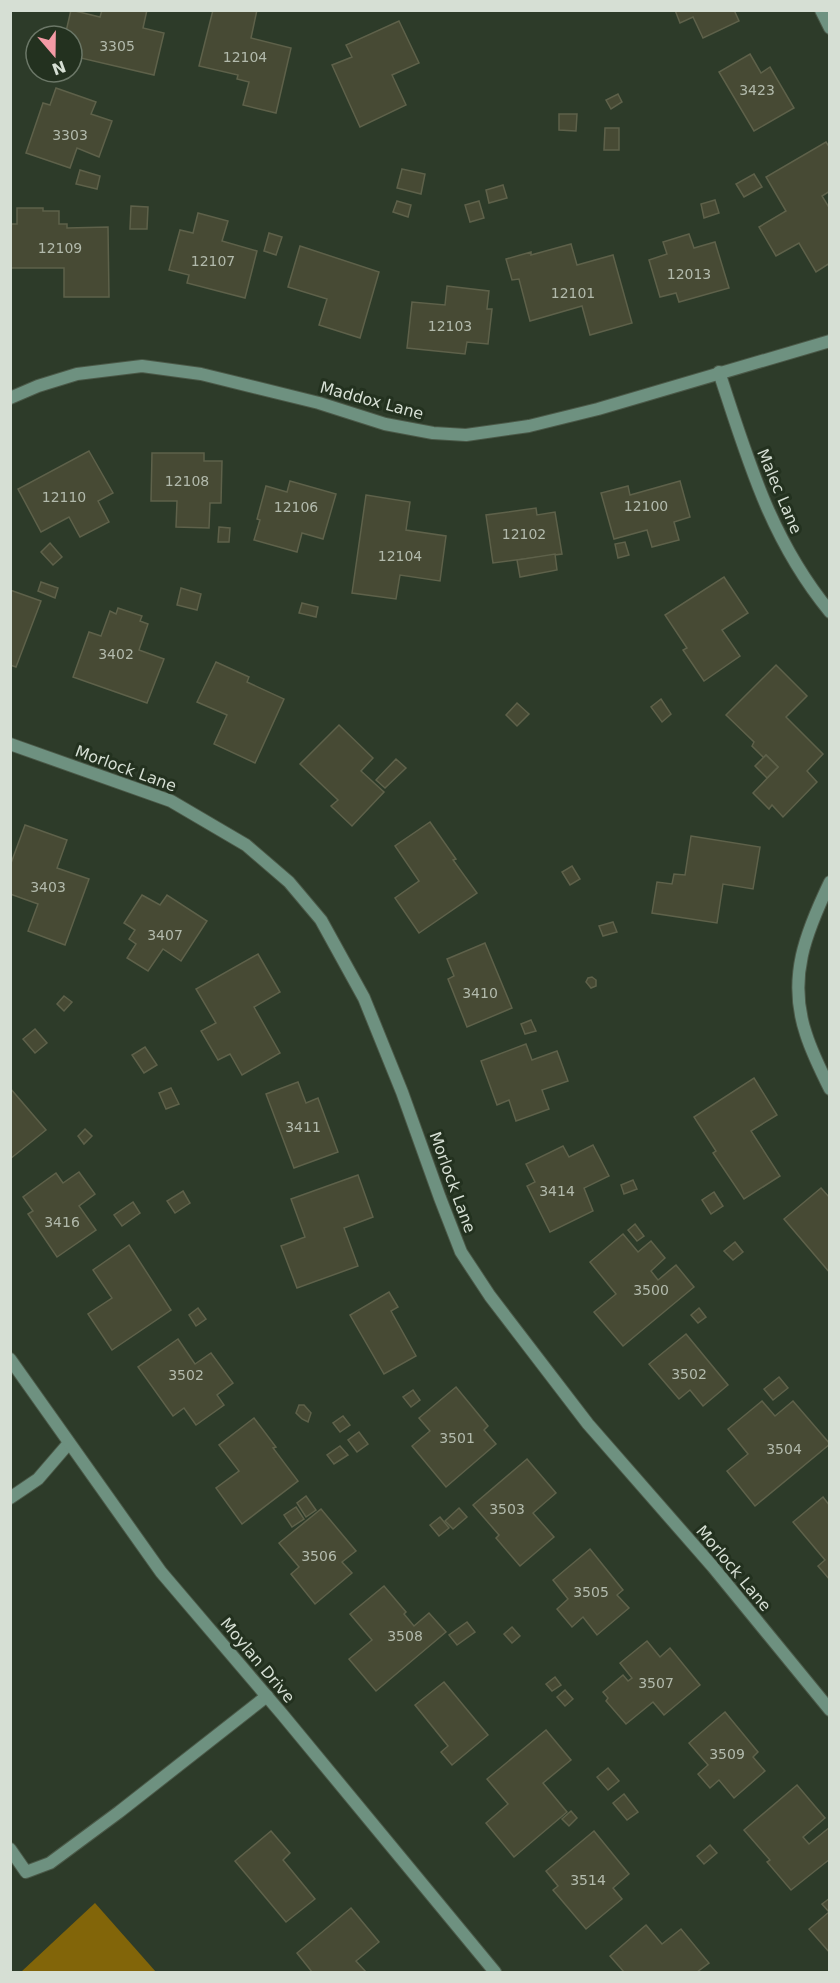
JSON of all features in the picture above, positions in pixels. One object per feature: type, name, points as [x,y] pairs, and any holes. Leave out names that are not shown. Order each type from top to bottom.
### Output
[{"type":"street","points":[[821,10],[830,28]]},
{"type":"street","name":"Maddox Lane","points":[[10,398],[38,386],[77,374],[142,366],[201,374],[319,403],[385,423],[434,433],[466,435],[529,426],[598,409],[830,341]]},
{"type":"street","name":"Malec Lane","points":[[719,372],[758,489],[801,574],[830,612]]},
{"type":"street","name":"Morlock Lane","points":[[10,744],[171,801],[246,845],[289,882],[321,920],[364,998],[402,1092],[461,1252],[489,1296],[588,1424],[713,1567],[830,1710]]},
{"type":"street","points":[[830,882],[810,925],[799,963],[798,997],[805,1032],[830,1089]]},
{"type":"street","name":"Moylan Drive","points":[[10,1359],[161,1572],[267,1696],[495,1972]]},
{"type":"street","points":[[10,1498],[38,1479],[69,1443]]},
{"type":"street","points":[[10,1849],[26,1872],[50,1863],[267,1696]]},
{"type":"shaded area","points":[[95,1903],[156,1972],[21,1972]]},
{"type":"building","points":[[71,10],[100,17],[102,10],[147,10],[143,28],[164,33],[154,75],[84,59],[84,24],[68,24]]},
{"type":"building","points":[[213,10],[257,10],[251,38],[291,48],[276,113],[243,105],[249,82],[237,79],[238,75],[199,66]]},
{"type":"building","points":[[675,10],[734,10],[739,21],[703,38],[693,17],[680,23]]},
{"type":"building","points":[[399,21],[419,63],[392,75],[406,105],[360,127],[332,65],[352,57],[346,45]]},
{"type":"building","points":[[750,54],[761,73],[770,67],[794,108],[754,131],[719,72]]},
{"type":"building","points":[[56,88],[96,102],[91,114],[112,121],[99,157],[77,148],[70,168],[26,153],[43,103],[50,105]]},
{"type":"building","points":[[618,94],[622,102],[611,109],[606,100]]},
{"type":"building","points":[[559,114],[577,114],[576,131],[559,130]]},
{"type":"building","points":[[605,128],[619,128],[619,150],[604,150]]},
{"type":"building","points":[[826,142],[830,148],[830,191],[822,196],[830,209],[830,263],[816,272],[799,243],[776,256],[759,227],[786,211],[766,177]]},
{"type":"building","points":[[402,169],[425,174],[421,194],[397,188]]},
{"type":"building","points":[[80,170],[100,176],[97,189],[76,184]]},
{"type":"building","points":[[754,174],[762,187],[744,197],[736,184]]},
{"type":"building","points":[[503,185],[507,198],[489,203],[486,190]]},
{"type":"building","points":[[715,200],[719,213],[704,218],[701,204]]},
{"type":"building","points":[[397,201],[411,205],[408,217],[393,212]]},
{"type":"building","points":[[479,201],[484,218],[470,222],[465,205]]},
{"type":"building","points":[[131,206],[148,207],[147,229],[130,229]]},
{"type":"building","points":[[17,208],[43,208],[43,211],[59,211],[59,224],[67,224],[67,228],[108,227],[109,297],[64,297],[64,268],[10,268],[10,224],[17,224]]},
{"type":"building","points":[[198,213],[228,221],[222,241],[257,251],[245,298],[187,283],[189,275],[169,270],[180,230],[193,233]]},
{"type":"building","points":[[269,233],[282,237],[276,255],[264,251]]},
{"type":"building","points":[[689,234],[694,248],[715,242],[729,288],[679,302],[676,293],[660,297],[649,260],[667,254],[663,242]]},
{"type":"building","points":[[571,244],[577,265],[613,255],[632,323],[590,335],[582,306],[530,321],[519,279],[512,280],[506,259]]},
{"type":"building","points":[[300,246],[379,272],[360,338],[319,325],[327,299],[288,287]]},
{"type":"building","points":[[447,286],[489,291],[487,309],[492,309],[488,344],[467,342],[465,354],[407,348],[412,302],[445,305]]},
{"type":"building","points":[[89,451],[113,493],[98,501],[109,522],[80,537],[69,517],[41,532],[18,489]]},
{"type":"building","points":[[152,453],[204,453],[204,461],[222,461],[221,503],[210,503],[209,528],[176,527],[177,501],[151,501]]},
{"type":"building","points":[[290,481],[336,494],[323,539],[302,533],[297,552],[254,540],[266,486],[287,492]]},
{"type":"building","points":[[680,481],[690,517],[674,522],[679,540],[652,547],[647,530],[614,539],[601,493],[628,486],[630,495]]},
{"type":"building","points":[[366,495],[410,502],[406,530],[446,536],[440,581],[400,575],[396,599],[352,593]]},
{"type":"building","points":[[536,508],[537,515],[555,512],[562,554],[493,563],[486,515]]},
{"type":"building","points":[[219,527],[230,528],[229,542],[218,542]]},
{"type":"building","points":[[625,542],[629,555],[618,558],[615,544]]},
{"type":"building","points":[[50,543],[62,557],[53,565],[41,552]]},
{"type":"building","points":[[555,554],[557,570],[520,577],[517,560]]},
{"type":"building","points":[[724,577],[748,613],[722,630],[740,656],[704,681],[683,650],[687,648],[665,615]]},
{"type":"building","points":[[41,582],[58,588],[55,598],[38,591]]},
{"type":"building","points":[[181,588],[201,594],[197,610],[177,605]]},
{"type":"building","points":[[10,590],[41,601],[16,667],[10,665]]},
{"type":"building","points":[[302,603],[318,607],[316,617],[299,613]]},
{"type":"building","points":[[118,608],[142,616],[140,621],[148,624],[139,650],[164,659],[147,703],[73,677],[89,632],[101,636],[110,611],[116,614]]},
{"type":"building","points":[[216,662],[249,677],[247,682],[284,699],[255,763],[214,744],[227,715],[197,702]]},
{"type":"building","points":[[776,665],[807,696],[786,717],[823,754],[807,771],[817,782],[783,817],[772,805],[769,809],[753,793],[778,767],[752,746],[754,742],[726,715]]},
{"type":"building","points":[[661,699],[671,714],[662,722],[651,707]]},
{"type":"building","points":[[517,703],[529,714],[517,726],[506,715]]},
{"type":"building","points":[[339,725],[373,758],[361,771],[384,792],[352,826],[331,806],[338,800],[300,764]]},
{"type":"building","points":[[766,755],[778,767],[767,778],[755,766]]},
{"type":"building","points":[[396,759],[406,768],[385,788],[376,780]]},
{"type":"building","points":[[430,822],[477,893],[419,933],[395,898],[419,881],[395,846]]},
{"type":"building","points":[[25,825],[67,840],[57,868],[89,879],[65,945],[28,931],[38,904],[10,894],[10,866]]},
{"type":"building","points":[[691,836],[760,847],[753,889],[723,884],[717,923],[652,913],[657,882],[672,884],[674,874],[685,875]]},
{"type":"building","points":[[572,866],[580,879],[570,885],[562,872]]},
{"type":"building","points":[[142,895],[160,905],[167,895],[207,921],[181,961],[163,949],[148,971],[127,958],[136,944],[129,939],[135,930],[124,923]]},
{"type":"building","points":[[613,922],[617,932],[603,936],[599,926]]},
{"type":"building","points":[[485,943],[512,1008],[467,1027],[448,979],[454,976],[447,959]]},
{"type":"building","points":[[258,954],[280,992],[254,1007],[280,1053],[242,1075],[230,1054],[218,1060],[201,1031],[216,1023],[196,989]]},
{"type":"building","points":[[592,977],[596,980],[596,986],[591,988],[586,982]]},
{"type":"building","points":[[64,996],[72,1002],[64,1011],[57,1004]]},
{"type":"building","points":[[531,1020],[536,1031],[525,1034],[521,1024]]},
{"type":"building","points":[[35,1029],[47,1043],[35,1053],[23,1039]]},
{"type":"building","points":[[526,1044],[532,1060],[557,1051],[568,1081],[542,1090],[549,1109],[516,1121],[509,1100],[497,1105],[481,1061]]},
{"type":"building","points":[[145,1047],[157,1065],[144,1073],[132,1055]]},
{"type":"building","points":[[754,1078],[777,1115],[751,1131],[780,1176],[744,1199],[713,1153],[716,1151],[694,1117]]},
{"type":"building","points":[[298,1082],[306,1103],[318,1098],[338,1152],[294,1168],[266,1094]]},
{"type":"building","points":[[10,1088],[46,1130],[10,1159]]},
{"type":"building","points":[[171,1088],[179,1104],[166,1109],[159,1093]]},
{"type":"building","points":[[85,1129],[92,1136],[84,1144],[78,1136]]},
{"type":"building","points":[[593,1145],[609,1176],[584,1188],[593,1211],[550,1232],[527,1186],[535,1182],[526,1164],[563,1146],[569,1157]]},
{"type":"building","points":[[79,1172],[95,1194],[79,1206],[96,1230],[57,1257],[28,1214],[33,1211],[23,1197],[56,1173],[63,1183]]},
{"type":"building","points":[[358,1175],[373,1217],[344,1228],[358,1266],[297,1288],[281,1246],[305,1237],[291,1199]]},
{"type":"building","points":[[633,1180],[637,1189],[624,1194],[621,1185]]},
{"type":"building","points":[[821,1188],[830,1198],[830,1273],[784,1219]]},
{"type":"building","points":[[183,1191],[190,1203],[175,1213],[167,1201]]},
{"type":"building","points":[[714,1192],[723,1206],[711,1214],[702,1200]]},
{"type":"building","points":[[133,1202],[140,1213],[122,1226],[114,1215]]},
{"type":"building","points":[[635,1224],[644,1236],[637,1241],[628,1230]]},
{"type":"building","points":[[623,1234],[638,1252],[651,1241],[665,1258],[651,1271],[658,1280],[676,1265],[694,1287],[623,1346],[594,1312],[616,1294],[590,1262]]},
{"type":"building","points":[[735,1242],[743,1252],[733,1260],[724,1251]]},
{"type":"building","points":[[129,1245],[171,1310],[112,1350],[88,1314],[112,1298],[93,1270]]},
{"type":"building","points":[[389,1292],[398,1307],[391,1311],[416,1356],[384,1374],[350,1315]]},
{"type":"building","points":[[198,1308],[206,1319],[196,1326],[189,1315]]},
{"type":"building","points":[[699,1308],[706,1317],[698,1323],[691,1315]]},
{"type":"building","points":[[686,1334],[728,1385],[703,1406],[690,1390],[679,1399],[649,1364]]},
{"type":"building","points":[[178,1339],[195,1364],[211,1353],[233,1383],[217,1395],[224,1405],[196,1425],[184,1408],[173,1416],[138,1367]]},
{"type":"building","points":[[779,1377],[788,1388],[773,1400],[764,1389]]},
{"type":"building","points":[[456,1387],[488,1426],[484,1430],[496,1444],[446,1487],[412,1446],[430,1431],[419,1418]]},
{"type":"building","points":[[413,1390],[420,1400],[411,1407],[403,1397]]},
{"type":"building","points":[[762,1401],[775,1416],[793,1401],[830,1444],[755,1506],[727,1471],[748,1454],[728,1429]]},
{"type":"building","points":[[299,1405],[304,1405],[311,1413],[308,1422],[296,1413]]},
{"type":"building","points":[[343,1416],[350,1425],[340,1432],[333,1423]]},
{"type":"building","points":[[254,1418],[298,1481],[242,1524],[216,1488],[239,1471],[219,1445]]},
{"type":"building","points":[[359,1432],[368,1444],[357,1452],[348,1440]]},
{"type":"building","points":[[340,1446],[348,1455],[334,1464],[327,1455]]},
{"type":"building","points":[[527,1459],[556,1493],[533,1513],[554,1537],[520,1566],[496,1538],[499,1535],[473,1505]]},
{"type":"building","points":[[306,1496],[316,1510],[306,1517],[297,1503]]},
{"type":"building","points":[[823,1497],[830,1506],[830,1580],[818,1566],[825,1560],[793,1522]]},
{"type":"building","points":[[296,1507],[304,1519],[292,1527],[284,1515]]},
{"type":"building","points":[[459,1508],[467,1517],[453,1529],[445,1521]]},
{"type":"building","points":[[321,1509],[356,1551],[342,1562],[352,1573],[315,1604],[291,1574],[299,1567],[279,1543]]},
{"type":"building","points":[[440,1517],[449,1528],[439,1536],[430,1525]]},
{"type":"building","points":[[590,1549],[623,1590],[617,1595],[629,1608],[597,1635],[583,1617],[572,1627],[557,1609],[568,1599],[553,1580]]},
{"type":"building","points":[[384,1586],[406,1612],[404,1614],[414,1626],[429,1613],[446,1632],[376,1691],[349,1659],[372,1640],[350,1614]]},
{"type":"building","points":[[467,1622],[475,1632],[457,1645],[449,1635]]},
{"type":"building","points":[[512,1627],[520,1636],[512,1643],[504,1634]]},
{"type":"building","points":[[647,1641],[660,1657],[670,1648],[700,1685],[664,1715],[653,1702],[626,1724],[606,1701],[608,1698],[603,1692],[623,1675],[628,1681],[632,1678],[620,1663]]},
{"type":"building","points":[[555,1677],[561,1685],[552,1691],[546,1684]]},
{"type":"building","points":[[444,1682],[488,1735],[452,1765],[441,1752],[448,1746],[415,1705]]},
{"type":"building","points":[[565,1690],[573,1699],[565,1706],[557,1697]]},
{"type":"building","points":[[725,1712],[758,1752],[753,1757],[765,1771],[734,1798],[719,1780],[710,1788],[698,1774],[708,1765],[689,1743]]},
{"type":"building","points":[[546,1730],[571,1760],[543,1783],[567,1812],[514,1857],[486,1823],[508,1804],[487,1779]]},
{"type":"building","points":[[608,1768],[619,1781],[608,1790],[597,1777]]},
{"type":"building","points":[[797,1785],[825,1818],[803,1837],[809,1844],[830,1827],[830,1859],[791,1890],[767,1862],[770,1860],[744,1830]]},
{"type":"building","points":[[624,1794],[638,1812],[627,1820],[613,1803]]},
{"type":"building","points":[[571,1811],[577,1818],[569,1826],[562,1819]]},
{"type":"building","points":[[271,1831],[290,1853],[283,1860],[315,1899],[286,1922],[235,1861]]},
{"type":"building","points":[[594,1831],[629,1874],[613,1888],[622,1899],[586,1929],[553,1890],[558,1886],[546,1871]]},
{"type":"building","points":[[710,1845],[717,1853],[704,1864],[697,1856]]},
{"type":"building","points":[[830,1898],[830,1953],[809,1929],[829,1912],[822,1904]]},
{"type":"building","points":[[351,1908],[379,1942],[356,1961],[366,1972],[312,1972],[297,1953]]},
{"type":"building","points":[[646,1925],[662,1944],[681,1929],[709,1963],[697,1972],[624,1972],[610,1956]]}]
